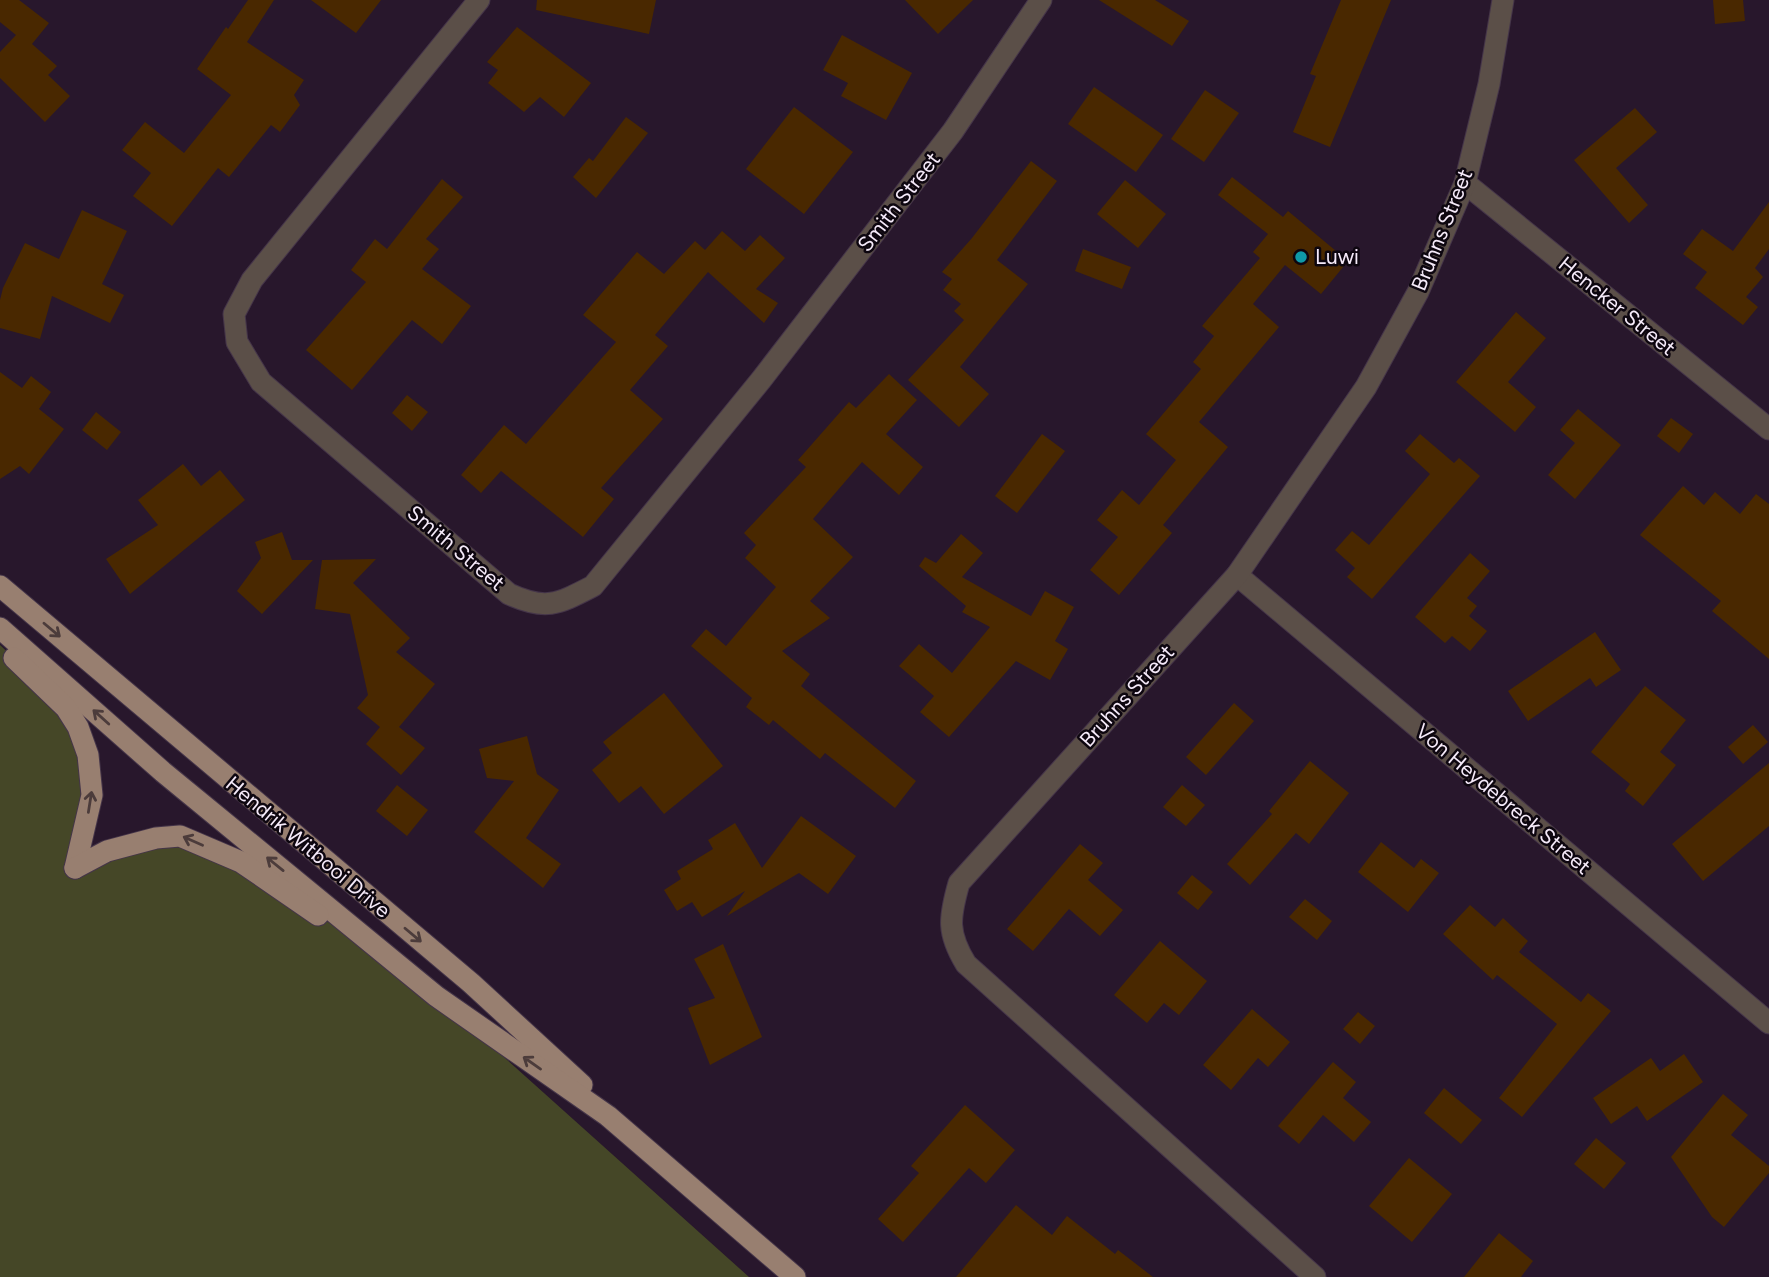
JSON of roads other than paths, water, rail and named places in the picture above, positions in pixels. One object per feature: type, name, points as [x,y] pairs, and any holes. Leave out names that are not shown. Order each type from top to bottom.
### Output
[{"type":"main road","name":"Hendrik Witbooi Drive","points":[[0,586],[471,983],[554,1057],[608,1116]]},
{"type":"main road","name":"Hendrik Witbooi Drive","points":[[0,628],[163,772],[436,996],[608,1116],[796,1277]]},
{"type":"main road","points":[[0,645],[66,708],[78,727],[88,755],[92,795],[75,868],[107,851],[156,838],[180,836],[241,862],[436,996]]},
{"type":"street","name":"Smith Street","points":[[479,0],[252,280],[234,314],[237,342],[261,382],[509,594],[543,605],[568,599],[593,586],[761,380],[953,131],[1041,0]]},
{"type":"street","name":"Bruhns Street","points":[[1315,1277],[966,964],[953,943],[953,905],[959,883],[1237,575],[1366,387],[1418,292],[1465,183],[1489,84],[1503,0]]},
{"type":"street","name":"Hencker Street","points":[[1465,183],[1769,429]]},
{"type":"street","name":"Von Heydebreck Street","points":[[1237,575],[1769,1023]]},
{"type":"place","name":"Luwi","points":[[1301,257]]}]
